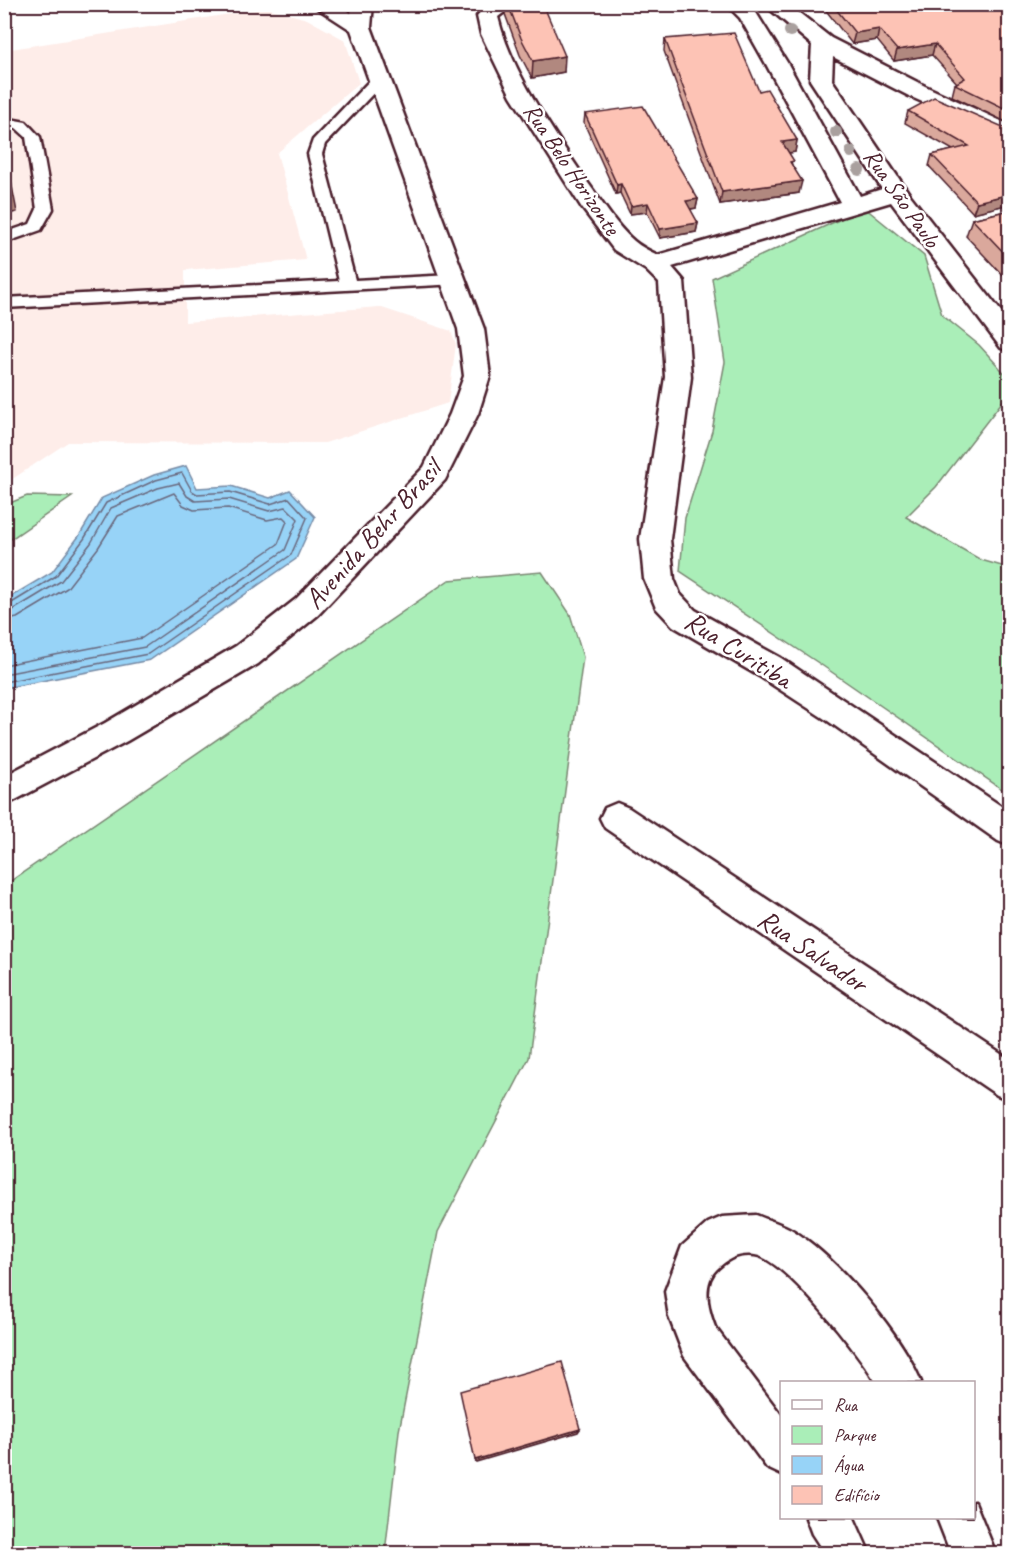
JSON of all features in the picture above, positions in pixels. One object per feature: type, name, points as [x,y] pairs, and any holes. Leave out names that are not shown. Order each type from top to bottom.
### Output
[{"type":"street","points":[[321,4],[361,16]]},
{"type":"street","name":"Rua Belo Horizonte","points":[[505,4],[495,8],[487,16],[486,27],[508,71],[590,205],[624,246],[655,264]]},
{"type":"street","name":"Rua São Paulo","points":[[736,4],[800,53],[821,80],[896,192],[1010,342]]},
{"type":"street","points":[[774,4],[800,53],[917,91],[1010,134]]},
{"type":"street","name":"Avenida Behr Brasil","points":[[4,792],[116,732],[247,655],[307,607],[435,473],[464,414],[477,376],[471,329],[380,78],[361,16]]},
{"type":"street","name":"Rua São Paulo","points":[[800,53],[853,204]]},
{"type":"street","points":[[655,264],[896,192]]},
{"type":"street","name":"Rua Curitiba","points":[[655,264],[671,281],[678,377],[655,539],[659,579],[667,600],[684,618],[770,667],[839,712],[1010,831]]},
{"type":"street","name":"Rua Salvador","points":[[617,818],[1010,1082]]},
{"type":"street","points":[[780,1450],[699,1341],[690,1317],[686,1291],[696,1260],[722,1237],[756,1235],[779,1245],[813,1271],[878,1346],[899,1381]]},
{"type":"street","points":[[829,1519],[841,1537],[848,1554]]},
{"type":"street","points":[[958,1519],[974,1554]]},
{"type":"lane","points":[[348,284],[315,154],[318,143],[380,78]]},
{"type":"lane","points":[[4,122],[27,127],[33,137],[45,209],[36,227],[4,238]]},
{"type":"lane","points":[[4,303],[452,280]]},
{"type":"shaded area","points":[[267,8],[307,19],[345,40],[359,83],[277,153],[306,260],[185,270],[185,322],[379,307],[451,331],[456,344],[448,403],[325,443],[68,442],[5,484],[5,50]]},
{"type":"green space","points":[[865,208],[924,256],[942,315],[979,345],[1009,378],[1009,393],[936,487],[906,517],[981,560],[1009,568],[1009,794],[680,571],[685,518],[712,431],[725,362],[712,278]]},
{"type":"green space","points":[[27,496],[72,497],[5,543],[5,505]]},
{"type":"green space","points":[[542,572],[570,614],[583,657],[529,1058],[438,1232],[399,1431],[385,1553],[5,1553],[5,885],[449,580]]},
{"type":"water","points":[[186,466],[197,488],[231,486],[270,498],[290,490],[315,517],[296,559],[150,660],[5,688],[5,600],[52,572],[79,536],[102,498],[154,475]]},
{"type":"building","points":[[508,4],[543,4],[565,56],[533,61]]},
{"type":"building","points":[[832,4],[1004,4],[1010,7],[1010,111],[955,84],[965,78],[935,44],[897,50],[879,29],[855,33]]},
{"type":"building","points":[[734,33],[759,91],[767,89],[797,140],[782,142],[794,161],[790,162],[802,181],[722,192],[665,39]]},
{"type":"building","points":[[934,97],[1010,130],[1010,194],[977,202],[932,155],[969,146],[908,111]]},
{"type":"building","points":[[643,106],[698,199],[686,201],[698,223],[660,229],[648,203],[631,206],[621,184],[617,185],[585,114]]},
{"type":"building","points":[[4,166],[9,188],[4,189]]},
{"type":"building","points":[[1010,210],[1010,259],[972,219]]},
{"type":"building","points":[[562,1362],[580,1429],[475,1460],[460,1391]]}]
